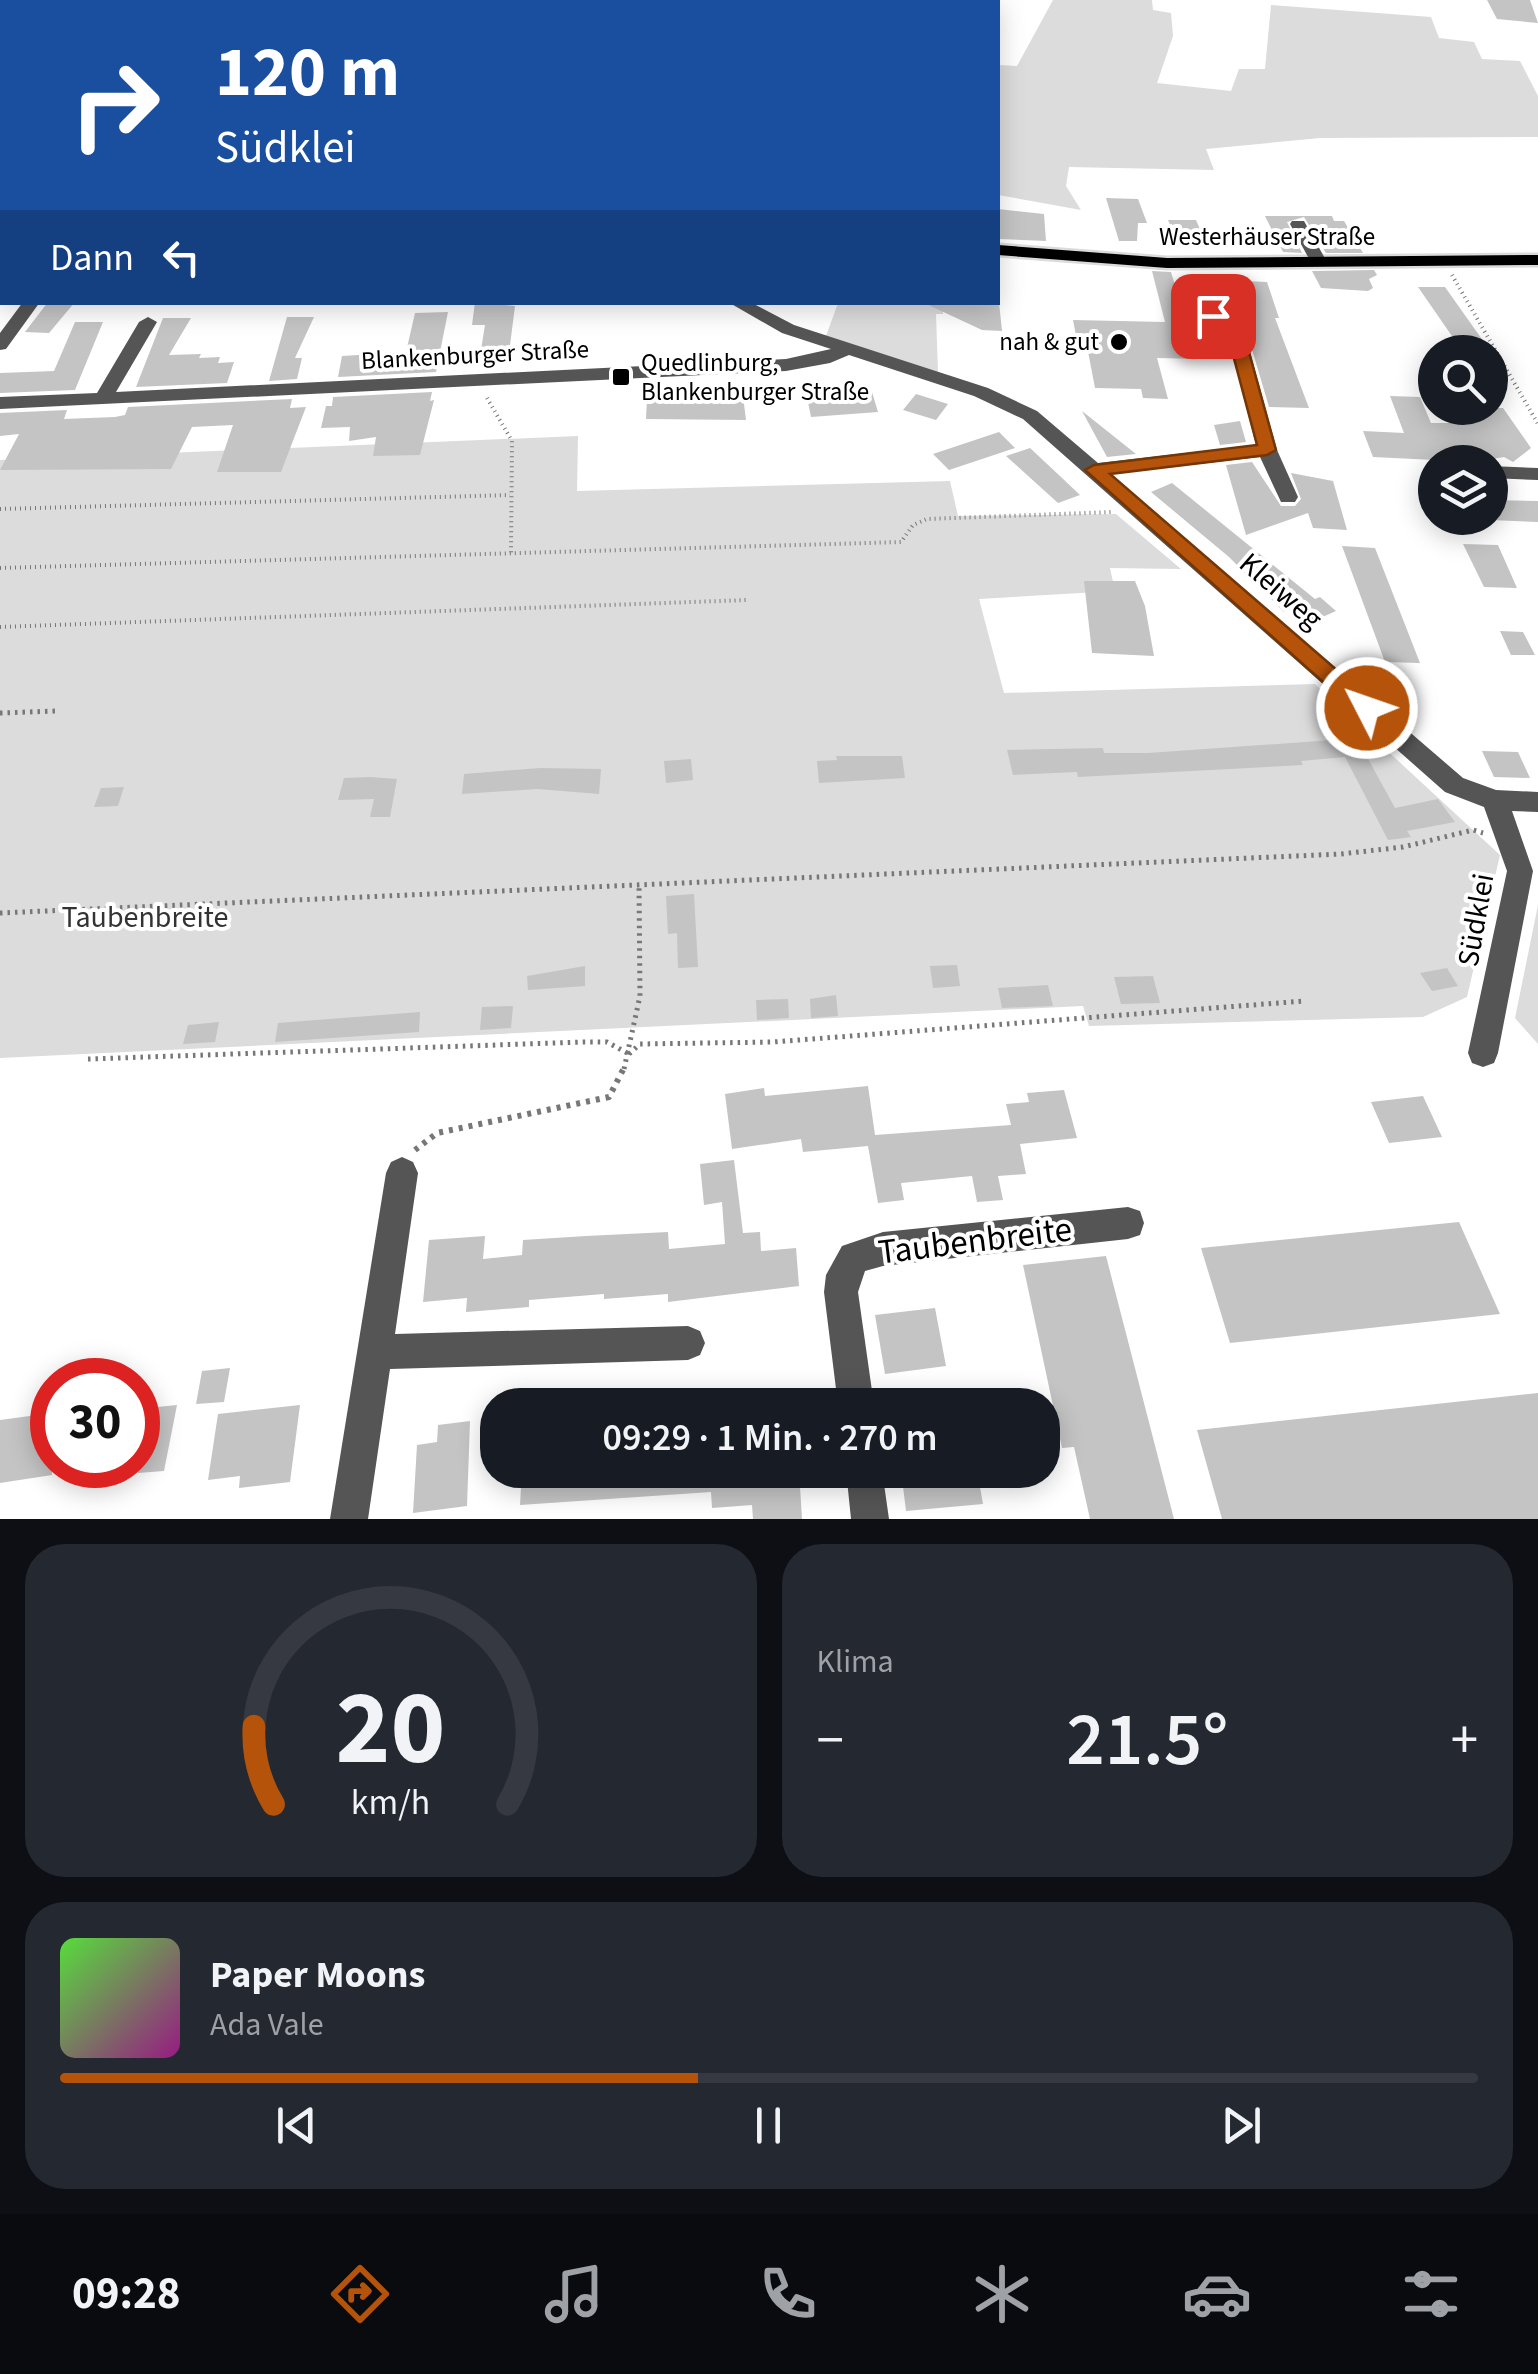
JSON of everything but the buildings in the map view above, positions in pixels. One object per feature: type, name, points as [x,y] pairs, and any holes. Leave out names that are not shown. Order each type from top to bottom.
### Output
[{"type":"main road","name":"Westerhäuser Straße","points":[[1000,250],[1168,263],[1538,260]]},
{"type":"street","points":[[1298,224],[1319,262]]},
{"type":"street","points":[[1218,290],[1213,316],[1236,334],[1267,450],[1288,497]]},
{"type":"street","points":[[0,345],[30,305]]},
{"type":"street","points":[[748,305],[788,329],[847,350]]},
{"type":"street","points":[[103,398],[148,322]]},
{"type":"street","name":"Blankenburger Straße","points":[[0,403],[786,365],[824,359],[847,350]]},
{"type":"street","name":"Kleiweg","points":[[847,350],[982,392],[1046,428],[1454,785],[1495,800],[1538,802]]},
{"type":"street","points":[[1094,470],[1267,450]]},
{"type":"street","points":[[1508,473],[1538,474]]},
{"type":"street","name":"Südklei","points":[[1483,1053],[1520,872],[1495,800]]},
{"type":"street","points":[[1510,838],[1538,856]]},
{"type":"street","points":[[349,1519],[378,1352],[402,1173]]},
{"type":"street","name":"Taubenbreite","points":[[854,1388],[841,1292],[843,1274],[854,1258],[882,1248],[1128,1223]]},
{"type":"street","points":[[378,1352],[688,1343]]},
{"type":"street","points":[[866,1488],[870,1519]]},
{"type":"path","points":[[1446,261],[1538,424]]},
{"type":"path","points":[[477,380],[512,441],[512,553]]},
{"type":"path","points":[[0,510],[510,495]]},
{"type":"path","points":[[0,568],[901,542],[913,525],[927,519],[1110,512],[1133,504]]},
{"type":"path","points":[[0,627],[747,600]]},
{"type":"path","points":[[0,713],[56,711]]},
{"type":"path","points":[[0,913],[1340,854],[1403,847],[1474,830],[1510,838]]},
{"type":"path","points":[[402,1173],[415,1150],[437,1134],[609,1096],[624,1079],[645,960],[639,886]]},
{"type":"path","points":[[629,1054],[640,1044],[773,1042],[1304,1001]]},
{"type":"path","points":[[88,1059],[584,1042],[608,1042],[629,1054]]},
{"type":"green space","points":[[1053,0],[1152,0],[1153,10],[1171,13],[1173,36],[1157,83],[1231,91],[1239,69],[1265,69],[1271,5],[1431,17],[1439,38],[1474,42],[1482,59],[1520,61],[1538,96],[1538,137],[1320,138],[1206,149],[1214,170],[1069,167],[1066,186],[1081,210],[1000,195],[1000,65],[1017,66]]},
{"type":"green space","points":[[837,305],[943,305],[943,314],[936,314],[938,372],[826,336]]},
{"type":"green space","points":[[578,436],[577,491],[950,481],[958,516],[1116,514],[1181,569],[1110,568],[1115,591],[979,599],[1004,693],[1315,684],[1500,855],[1467,997],[1423,1017],[1089,1026],[1083,1006],[0,1058],[0,460]]},
{"type":"green space","points":[[1538,905],[1538,1044],[1515,1018]]},
{"type":"place","name":"nah & gut","points":[[1119,342]]},
{"type":"place","name":"Quedlinburg, Blankenburger Straße","points":[[621,377]]},
{"type":"route","points":[[1213,316],[1236,334],[1267,450],[1094,470],[1367,708]]}]
